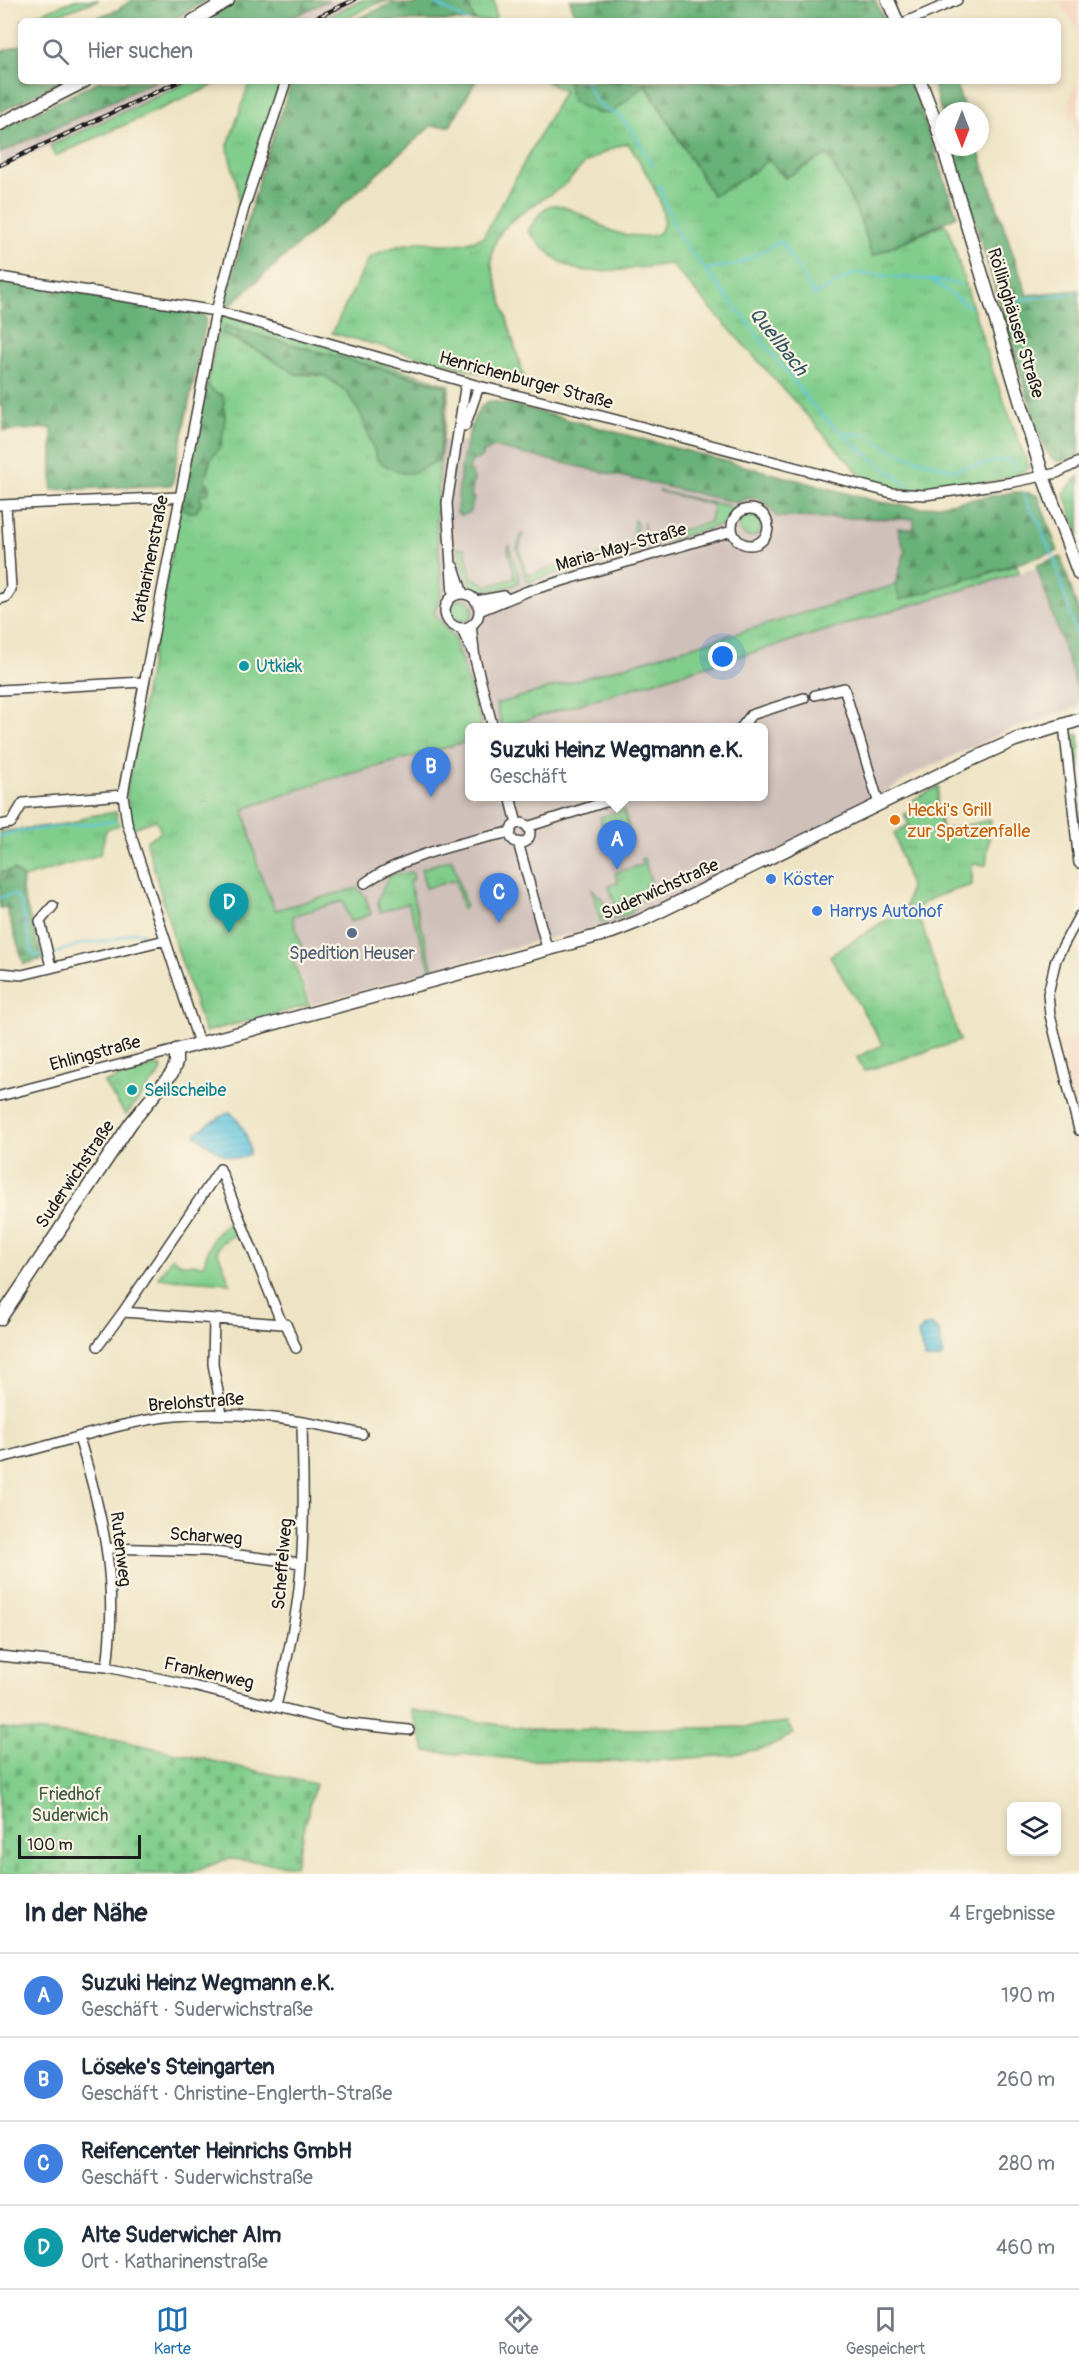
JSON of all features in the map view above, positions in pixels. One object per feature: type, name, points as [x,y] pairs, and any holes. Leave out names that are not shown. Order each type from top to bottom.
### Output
[{"type":"main road","points":[[198,18],[228,0]]},
{"type":"main road","points":[[888,0],[896,18]]},
{"type":"main road","points":[[0,124],[79,84]]},
{"type":"main road","name":"Röllinghäuser Straße","points":[[921,84],[936,123],[1044,476],[1079,574]]},
{"type":"main road","name":"Suderwichstraße","points":[[199,1043],[612,932],[640,921],[1015,740],[1079,720]]},
{"type":"main road","name":"Ehlingstraße","points":[[176,1050],[199,1043]]},
{"type":"main road","name":"Suderwichstraße","points":[[0,1320],[131,1123],[172,1073],[176,1063],[176,1050]]},
{"type":"street","points":[[915,18],[957,0]]},
{"type":"street","name":"Katharinenstraße","points":[[199,1043],[127,823],[123,795],[178,497],[216,310],[244,208],[285,84]]},
{"type":"street","name":"Henrichenburger Straße","points":[[0,277],[216,310],[479,386],[892,493],[925,495],[1044,476],[1057,473],[1079,462]]},
{"type":"street","points":[[453,596],[447,503],[466,382]]},
{"type":"street","points":[[454,460],[479,386]]},
{"type":"street","points":[[0,599],[6,597],[11,589],[3,505],[178,497]]},
{"type":"street","name":"Maria-May-Straße","points":[[478,606],[732,531]]},
{"type":"street","points":[[449,546],[463,594],[478,606],[478,616],[471,625],[460,628]]},
{"type":"street","points":[[463,594],[453,596],[446,603],[446,616],[449,622],[460,628],[475,659]]},
{"type":"street","points":[[471,625],[475,659],[492,723]]},
{"type":"street","points":[[0,690],[143,682]]},
{"type":"street","points":[[815,695],[844,688],[879,804]]},
{"type":"street","points":[[745,723],[751,716],[804,698]]},
{"type":"street","points":[[1064,725],[1079,863]]},
{"type":"street","points":[[0,825],[11,823],[23,803],[123,795]]},
{"type":"street","points":[[511,801],[517,824]]},
{"type":"street","points":[[517,824],[528,827],[609,801]]},
{"type":"street","points":[[365,883],[395,865],[483,837],[510,832],[517,824]]},
{"type":"street","points":[[510,832],[513,839],[524,842],[530,832],[528,827]]},
{"type":"street","points":[[518,842],[547,948]]},
{"type":"street","points":[[51,967],[40,921],[53,906]]},
{"type":"street","points":[[1079,916],[1056,959],[1048,994],[1050,1015],[1079,1130]]},
{"type":"street","points":[[0,973],[22,975],[165,940]]},
{"type":"street","name":"Ehlingstraße","points":[[0,1096],[176,1050]]},
{"type":"street","points":[[98,1346],[220,1168],[282,1324]]},
{"type":"street","points":[[123,1312],[286,1324],[296,1348]]},
{"type":"street","points":[[214,1319],[213,1364],[222,1414]]},
{"type":"street","name":"Brelohstraße","points":[[0,1458],[165,1418],[222,1414],[260,1415],[362,1434]]},
{"type":"street","name":"Scheffelweg","points":[[276,1706],[291,1644],[301,1563],[304,1493],[302,1422]]},
{"type":"street","name":"Rutenweg","points":[[79,1438],[98,1498],[108,1548],[111,1633],[107,1667]]},
{"type":"street","name":"Scharweg","points":[[108,1548],[207,1551],[301,1563]]},
{"type":"street","name":"Frankenweg","points":[[0,1656],[107,1667],[341,1723],[409,1730]]},
{"type":"shaded area","points":[[329,0],[363,0],[325,18],[290,18]]},
{"type":"shaded area","points":[[1059,0],[1079,0],[1079,32]]},
{"type":"shaded area","points":[[1079,83],[1079,142],[1068,105],[1074,87]]},
{"type":"shaded area","points":[[149,84],[184,84],[0,169],[0,153]]},
{"type":"shaded area","points":[[442,440],[469,442],[738,503],[748,498],[761,499],[778,517],[914,519],[914,529],[898,528],[905,552],[895,585],[903,606],[1037,568],[1079,694],[1079,707],[1009,730],[916,773],[823,830],[627,921],[540,940],[312,1005],[258,864],[244,809],[390,761],[395,762],[465,742],[465,801],[768,801],[768,723],[481,723],[454,637],[435,614],[442,590],[436,519]]},
{"type":"shaded area","points":[[1079,1038],[1079,1144],[1059,1050],[1054,1042]]},
{"type":"green space","points":[[75,0],[99,0],[48,18],[29,18]]},
{"type":"green space","points":[[132,0],[207,0],[176,18],[95,18],[117,10]]},
{"type":"green space","points":[[240,0],[329,0],[290,18],[208,18]]},
{"type":"green space","points":[[363,0],[393,0],[375,4],[347,18],[325,18]]},
{"type":"green space","points":[[421,0],[466,0],[474,18],[359,18],[393,3],[414,5]]},
{"type":"green space","points":[[466,0],[494,0],[496,18],[474,18]]},
{"type":"green space","points":[[570,0],[875,0],[884,18],[575,18]]},
{"type":"green space","points":[[18,46],[18,84],[55,84],[0,112],[0,52]]},
{"type":"green space","points":[[93,84],[149,84],[0,153],[0,130]]},
{"type":"green space","points":[[184,84],[216,84],[55,156],[50,146]]},
{"type":"green space","points":[[249,84],[282,84],[243,209],[237,207],[237,184],[228,145]]},
{"type":"green space","points":[[291,84],[474,84],[450,126],[431,126],[229,306],[224,305],[263,166]]},
{"type":"green space","points":[[551,84],[569,84],[573,102],[597,113],[612,113],[645,84],[713,196],[749,175],[769,159],[785,178],[827,154],[859,216],[872,256],[944,224],[948,228],[993,372],[1029,468],[986,482],[927,490],[885,488],[863,481],[857,471],[671,264],[593,271],[572,268],[554,257],[528,231],[549,206],[566,208],[622,234],[655,235],[663,227],[663,214],[659,199],[643,166],[628,143],[587,162],[564,185],[515,217],[497,238],[492,251],[492,267],[526,385],[332,333],[369,258],[386,250],[412,243],[457,244],[483,237],[564,91]]},
{"type":"green space","points":[[569,84],[646,84],[612,113],[597,113],[572,102]]},
{"type":"green space","points":[[646,84],[912,84],[957,216],[872,256],[853,204],[827,154],[785,178],[769,160],[749,175],[713,196]]},
{"type":"green space","points":[[933,84],[956,84],[962,102],[938,102]]},
{"type":"green space","points":[[955,156],[980,156],[1027,295],[1079,290],[1079,454],[1065,462],[1055,461],[1041,440]]},
{"type":"green space","points":[[0,281],[201,312],[206,318],[205,325],[172,485],[52,490],[52,428],[4,431],[3,407],[0,406]]},
{"type":"green space","points":[[222,314],[450,385],[440,461],[436,519],[442,591],[434,614],[454,638],[481,723],[465,723],[465,742],[324,781],[244,809],[258,867],[275,910],[357,888],[365,896],[371,914],[350,922],[343,901],[292,916],[302,948],[290,951],[309,1005],[205,1032],[173,936],[146,841],[161,832],[156,820],[133,828],[126,793],[181,501],[200,495],[213,453],[221,447],[225,418],[223,395],[214,392],[207,384],[197,429]],"holes":[[[225,326],[447,386],[447,407],[439,460],[430,464],[378,461],[362,417],[348,392],[325,376],[296,374],[259,351],[223,334]]]},
{"type":"green space","points":[[225,326],[447,387],[439,460],[409,473],[397,471],[378,461],[362,417],[347,392],[325,376],[311,373],[296,374],[259,351],[222,334]]},
{"type":"green space","points":[[207,384],[214,392],[223,395],[225,418],[221,447],[208,465],[205,480],[210,486],[208,494],[200,495],[201,503],[196,512],[189,512],[183,509],[181,501]]},
{"type":"green space","points":[[490,401],[513,405],[880,502],[921,508],[1015,492],[1030,493],[1038,496],[1058,551],[900,600],[895,585],[905,552],[898,528],[914,529],[914,519],[777,517],[761,499],[748,498],[738,503],[493,447],[484,452],[481,458],[472,461],[468,472],[472,472],[474,480],[471,497],[474,498],[470,512],[462,516],[457,513],[464,451],[474,418],[481,407]]},
{"type":"green space","points":[[1079,477],[1079,535],[1064,492]]},
{"type":"green space","points":[[659,491],[728,506],[734,511],[724,524],[642,548],[644,522],[645,541],[710,522],[713,505]]},
{"type":"green space","points":[[750,515],[758,518],[761,526],[758,534],[750,537],[742,534],[739,526],[742,518]]},
{"type":"green space","points":[[634,520],[637,524],[636,550],[582,565],[582,560],[633,545]]},
{"type":"green space","points":[[521,534],[523,534],[519,549],[527,575],[576,561],[576,567],[528,582],[517,549]]},
{"type":"green space","points":[[509,546],[519,576],[518,584],[490,590],[474,588],[466,575],[458,548],[465,548],[471,577],[488,586],[515,578]]},
{"type":"green space","points":[[1061,557],[1079,614],[1079,694],[1036,565]]},
{"type":"green space","points":[[1017,565],[1019,573],[515,723],[501,723],[496,704],[895,585],[900,599]]},
{"type":"green space","points":[[462,599],[470,602],[473,610],[470,618],[462,621],[454,618],[451,610],[454,602]]},
{"type":"green space","points":[[1069,735],[1079,735],[1079,833]]},
{"type":"green space","points":[[939,786],[937,802],[942,830],[991,820],[986,865],[972,864],[972,885],[930,899],[911,915],[919,921],[923,928],[960,1041],[864,1071],[857,1057],[883,1045],[830,956],[906,907],[910,887],[894,833],[909,825],[904,814],[917,808],[913,800]]},
{"type":"green space","points":[[624,810],[632,839],[608,846],[600,817]]},
{"type":"green space","points":[[116,812],[119,825],[106,830],[100,855],[23,878],[14,870],[0,873],[0,832],[73,823],[89,816]]},
{"type":"green space","points":[[644,858],[651,882],[646,884],[646,895],[635,902],[635,909],[631,913],[601,923],[592,889],[602,899],[608,919],[619,916],[609,886],[618,883],[615,873],[642,865],[641,859]]},
{"type":"green space","points":[[452,859],[466,906],[463,909],[455,880],[426,888],[421,869]]},
{"type":"green space","points":[[14,870],[23,878],[22,892],[43,959],[24,964],[6,907],[0,908],[0,873]]},
{"type":"green space","points":[[412,872],[414,878],[409,882],[433,969],[431,970],[408,903],[380,912],[378,906],[379,897],[390,875]]},
{"type":"green space","points":[[156,1066],[162,1067],[161,1072],[126,1115],[104,1083]]},
{"type":"green space","points":[[230,1221],[235,1235],[222,1242],[217,1250],[230,1283],[158,1278],[172,1257],[182,1264],[204,1265],[212,1240]]},
{"type":"green space","points":[[411,1710],[541,1730],[747,1727],[787,1722],[793,1734],[769,1747],[730,1755],[637,1762],[530,1760],[426,1751]]},
{"type":"green space","name":"Friedhof Suderwich","points":[[0,1728],[114,1739],[315,1784],[295,1866],[232,1859],[188,1874],[0,1874]]},
{"type":"water","points":[[230,1112],[241,1126],[249,1144],[249,1154],[242,1157],[235,1158],[221,1153],[195,1135]]},
{"type":"water","points":[[931,1325],[939,1332],[943,1355],[940,1359],[925,1359],[918,1334],[924,1327]]},
{"type":"waterway","name":"Quellbach","points":[[429,0],[462,18]]},
{"type":"waterway","name":"Quellbach","points":[[587,84],[596,102],[607,111],[617,114],[631,128],[653,166]]},
{"type":"waterway","name":"Quellbach","points":[[659,185],[676,231],[682,240],[810,402],[841,433],[902,480],[910,489]]},
{"type":"waterway","points":[[706,269],[736,265],[781,241],[814,295],[855,273],[932,280],[971,308]]},
{"type":"waterway","points":[[933,280],[960,284]]},
{"type":"waterway","points":[[1014,300],[1079,293]]},
{"type":"waterway","points":[[843,433],[866,435],[900,454],[953,470],[1009,459],[1016,470]]},
{"type":"waterway","points":[[1023,494],[1040,523],[1054,558],[1079,645]]},
{"type":"waterway","points":[[0,836],[19,831],[115,821]]},
{"type":"waterway","points":[[0,898],[15,895],[21,904],[32,952],[35,956],[41,955]]},
{"type":"waterway","points":[[56,953],[80,944],[115,939],[134,932],[143,934]]},
{"type":"railway","points":[[315,18],[354,0]]},
{"type":"railway","points":[[0,165],[174,84]]},
{"type":"place","name":"Utkiek","points":[[244,666]]},
{"type":"place","name":"Löseke's Steingarten","points":[[431,797]]},
{"type":"place","name":"Hecki's Grill zur Spatzenfalle","points":[[895,820]]},
{"type":"place","name":"Suzuki Heinz Wegmann e.K.","points":[[617,870]]},
{"type":"place","name":"Köster","points":[[771,879]]},
{"type":"place","name":"Harrys Autohof","points":[[817,911]]},
{"type":"place","name":"Reifencenter Heinrichs GmbH","points":[[499,923]]},
{"type":"place","name":"Alte Suderwicher Alm","points":[[229,933]]},
{"type":"place","name":"Spedition Heuser","points":[[352,933]]},
{"type":"place","name":"Seilscheibe","points":[[132,1090]]}]
